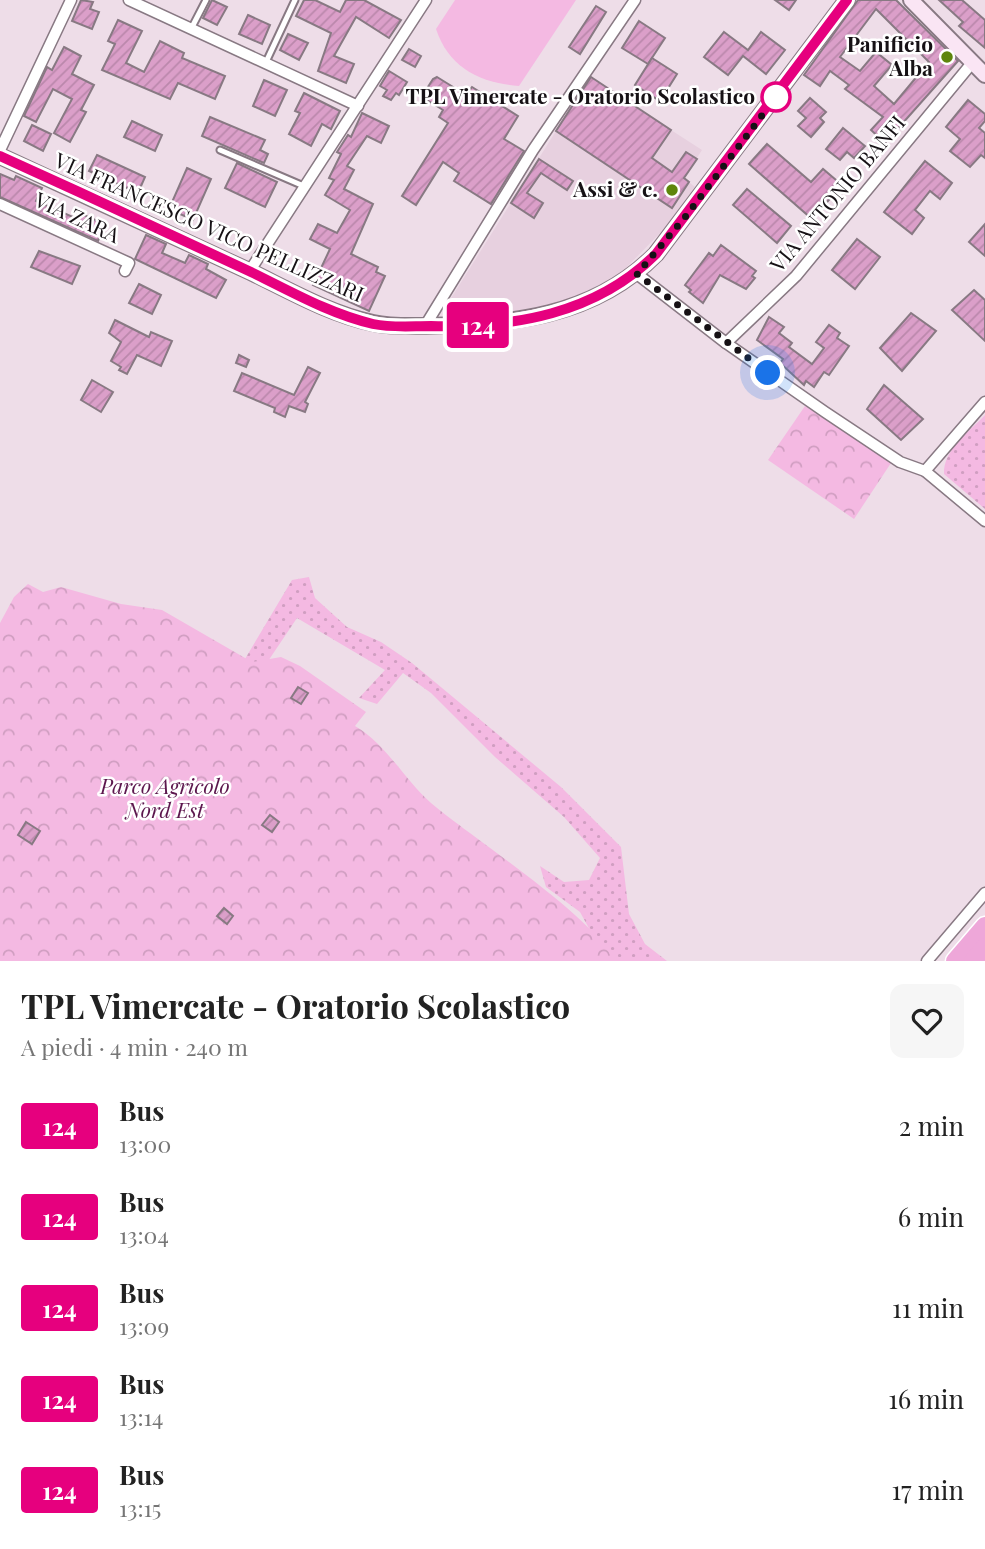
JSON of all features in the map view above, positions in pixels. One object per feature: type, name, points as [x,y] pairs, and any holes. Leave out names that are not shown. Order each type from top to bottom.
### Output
[{"type":"highway","points":[[955,961],[985,926]]},
{"type":"highway","points":[[973,961],[985,947]]},
{"type":"street","points":[[0,150],[71,0]]},
{"type":"street","points":[[129,0],[146,4],[191,29],[358,106]]},
{"type":"street","points":[[249,272],[426,0]]},
{"type":"street","points":[[425,326],[533,149],[635,0]]},
{"type":"street","name":"VIA FRANCESCO VICO PELLIZZARI","points":[[0,156],[316,303],[372,323],[474,326],[557,313],[590,302],[637,274],[686,216],[847,0]]},
{"type":"street","points":[[911,0],[985,75]]},
{"type":"street","name":"VIA ANTONIO BANFI","points":[[726,343],[796,276],[972,63]]},
{"type":"street","name":"VIA ZARA","points":[[0,204],[129,263],[125,271]]},
{"type":"street","points":[[637,274],[726,343],[900,462],[925,471],[985,521]]},
{"type":"street","points":[[925,471],[985,402]]},
{"type":"street","points":[[927,961],[985,893]]},
{"type":"lane","points":[[191,29],[206,0]]},
{"type":"lane","points":[[265,62],[295,0]]},
{"type":"lane","points":[[220,149],[306,187]]},
{"type":"shaded area","points":[[671,130],[702,150],[684,178],[695,187],[665,228],[618,276],[567,301],[464,321],[455,318],[448,303],[556,131]]},
{"type":"green space","points":[[455,0],[576,0],[519,86],[479,77],[449,54],[436,29]]},
{"type":"green space","points":[[805,406],[891,463],[854,519],[768,460]]},
{"type":"green space","points":[[985,415],[985,509],[944,474],[952,449]]},
{"type":"green space","points":[[309,577],[315,598],[347,627],[381,642],[412,663],[561,787],[621,847],[629,914],[645,944],[667,961],[607,961],[580,912],[546,887],[540,866],[564,882],[589,880],[600,858],[564,817],[495,757],[431,693],[403,673],[377,704],[359,698],[385,670],[297,618],[248,691],[242,664],[292,580]]},
{"type":"green space","name":"Parco Agricolo Nord Est","points":[[28,584],[43,592],[61,587],[121,604],[162,610],[252,662],[281,657],[300,666],[366,712],[355,726],[386,752],[421,794],[560,902],[603,944],[613,961],[0,961],[0,623],[14,597]]},
{"type":"building","points":[[81,0],[93,2],[90,9],[99,12],[92,29],[72,21]]},
{"type":"building","points":[[212,0],[227,7],[217,25],[203,18]]},
{"type":"building","points":[[304,0],[315,0],[340,12],[346,0],[364,0],[401,20],[389,38],[356,17],[334,56],[354,64],[346,83],[318,71],[331,33],[296,16]]},
{"type":"building","points":[[775,0],[796,0],[789,10]]},
{"type":"building","points":[[858,0],[896,0],[958,61],[885,143],[871,130],[883,117],[845,89],[849,85],[830,71],[820,86],[804,75]],"holes":[[[876,9],[929,62],[894,104],[874,86],[892,65],[876,52],[860,71],[840,57]]]},
{"type":"building","points":[[939,0],[962,0],[985,20],[985,48],[959,26],[963,22]]},
{"type":"building","points":[[596,6],[606,12],[580,54],[569,47]]},
{"type":"building","points":[[248,15],[270,25],[262,44],[239,34]]},
{"type":"building","points":[[118,20],[142,31],[126,63],[144,72],[160,41],[184,53],[182,58],[225,76],[215,99],[178,83],[170,99],[102,70],[115,44],[108,41]]},
{"type":"building","points":[[639,21],[665,38],[648,64],[622,48]]},
{"type":"building","points":[[724,32],[748,50],[761,32],[785,50],[766,74],[743,56],[728,75],[704,57]]},
{"type":"building","points":[[288,34],[308,43],[299,60],[280,50]]},
{"type":"building","points":[[64,47],[81,56],[72,74],[94,85],[81,110],[86,112],[70,142],[54,133],[72,99],[53,89],[36,122],[24,116],[47,67],[52,70]]},
{"type":"building","points":[[409,49],[421,56],[415,67],[402,60]]},
{"type":"building","points":[[652,58],[677,74],[660,101],[635,85]]},
{"type":"building","points":[[389,71],[407,82],[399,95],[396,93],[391,100],[383,96],[387,90],[380,86]]},
{"type":"building","points":[[437,77],[466,95],[472,87],[518,116],[504,139],[524,151],[491,204],[454,181],[459,173],[443,162],[416,205],[402,196],[448,123],[439,117],[443,110],[427,100],[430,96],[424,93]]},
{"type":"building","points":[[591,77],[671,130],[652,158],[672,172],[686,152],[697,159],[684,178],[689,182],[672,208],[556,131]]},
{"type":"building","points":[[264,80],[287,90],[275,116],[253,106]]},
{"type":"building","points":[[304,93],[340,111],[331,129],[322,124],[311,146],[289,134],[300,113],[295,111]]},
{"type":"building","points":[[810,98],[826,112],[820,118],[824,122],[811,137],[798,126],[806,118],[798,111]]},
{"type":"building","points":[[968,100],[985,114],[985,121],[979,128],[985,133],[985,158],[981,155],[970,167],[950,151],[960,139],[946,127]]},
{"type":"building","points":[[362,113],[389,126],[381,143],[367,136],[347,166],[354,170],[344,189],[373,204],[351,254],[378,267],[376,272],[385,276],[369,311],[313,285],[330,249],[310,239],[318,224],[337,233],[350,210],[325,195],[334,180],[329,178],[341,154],[337,152],[348,135],[351,137]]},
{"type":"building","points":[[210,117],[265,140],[260,150],[268,154],[264,163],[202,136]]},
{"type":"building","points":[[132,121],[162,135],[155,151],[124,137]]},
{"type":"building","points":[[32,125],[51,134],[43,151],[24,141]]},
{"type":"building","points":[[843,128],[865,146],[854,158],[847,152],[840,160],[826,149]]},
{"type":"building","points":[[767,144],[811,182],[823,169],[842,185],[812,219],[749,164]]},
{"type":"building","points":[[97,155],[145,177],[138,193],[89,171]]},
{"type":"building","points":[[539,159],[573,181],[567,190],[541,173],[527,193],[543,203],[534,218],[511,203]]},
{"type":"building","points":[[925,161],[952,183],[940,199],[930,191],[915,210],[924,218],[912,234],[884,212]]},
{"type":"building","points":[[237,163],[277,182],[265,207],[225,188]]},
{"type":"building","points":[[187,168],[211,179],[193,220],[169,209]]},
{"type":"building","points":[[0,174],[14,180],[16,176],[42,188],[36,201],[75,218],[77,212],[105,224],[98,241],[0,197]]},
{"type":"building","points":[[747,189],[791,226],[777,243],[733,205]]},
{"type":"building","points":[[985,224],[985,256],[969,242]]},
{"type":"building","points":[[146,235],[166,244],[162,253],[185,263],[189,255],[208,264],[206,269],[226,280],[216,298],[135,259]]},
{"type":"building","points":[[857,239],[880,257],[855,289],[832,270]]},
{"type":"building","points":[[721,245],[756,271],[752,276],[755,278],[746,289],[720,275],[703,303],[689,292],[691,290],[685,285],[709,253],[713,256]]},
{"type":"building","points":[[39,251],[80,266],[72,284],[31,267]]},
{"type":"building","points":[[139,284],[161,295],[152,314],[129,303]]},
{"type":"building","points":[[974,290],[985,300],[985,341],[952,310]]},
{"type":"building","points":[[911,313],[936,331],[902,371],[880,348]]},
{"type":"building","points":[[769,317],[784,327],[779,333],[792,343],[789,347],[812,364],[824,348],[816,342],[829,325],[840,333],[837,338],[849,346],[829,375],[824,372],[814,387],[806,381],[804,385],[780,363],[783,359],[757,340]]},
{"type":"building","points":[[115,320],[149,337],[151,332],[172,341],[161,366],[137,355],[127,374],[119,370],[121,367],[111,361],[121,342],[109,333]]},
{"type":"building","points":[[239,355],[249,360],[246,367],[236,363]]},
{"type":"building","points":[[308,367],[320,373],[305,402],[308,404],[305,412],[289,406],[285,417],[274,412],[275,408],[234,391],[242,373],[294,395]]},
{"type":"building","points":[[92,380],[113,392],[101,412],[81,400]]},
{"type":"building","points":[[884,385],[923,419],[901,440],[867,409]]},
{"type":"building","points":[[298,687],[308,693],[301,704],[291,698]]},
{"type":"building","points":[[270,815],[279,822],[272,832],[262,825]]},
{"type":"building","points":[[26,822],[40,831],[32,844],[18,835]]},
{"type":"building","points":[[224,908],[233,916],[227,924],[217,916]]},
{"type":"bus line","name":"124","points":[[0,156],[297,295],[372,323],[408,327],[474,326],[557,313],[590,302],[623,283],[637,274],[656,254],[847,0]]},
{"type":"place","name":"Panificio Alba","points":[[947,57]]},
{"type":"place","name":"TPL Vimercate - Oratorio Scolastico","points":[[776,97]]},
{"type":"place","name":"Assi & c.","points":[[672,190]]},
{"type":"route","points":[[768,373],[637,274],[686,216],[776,97]]}]
